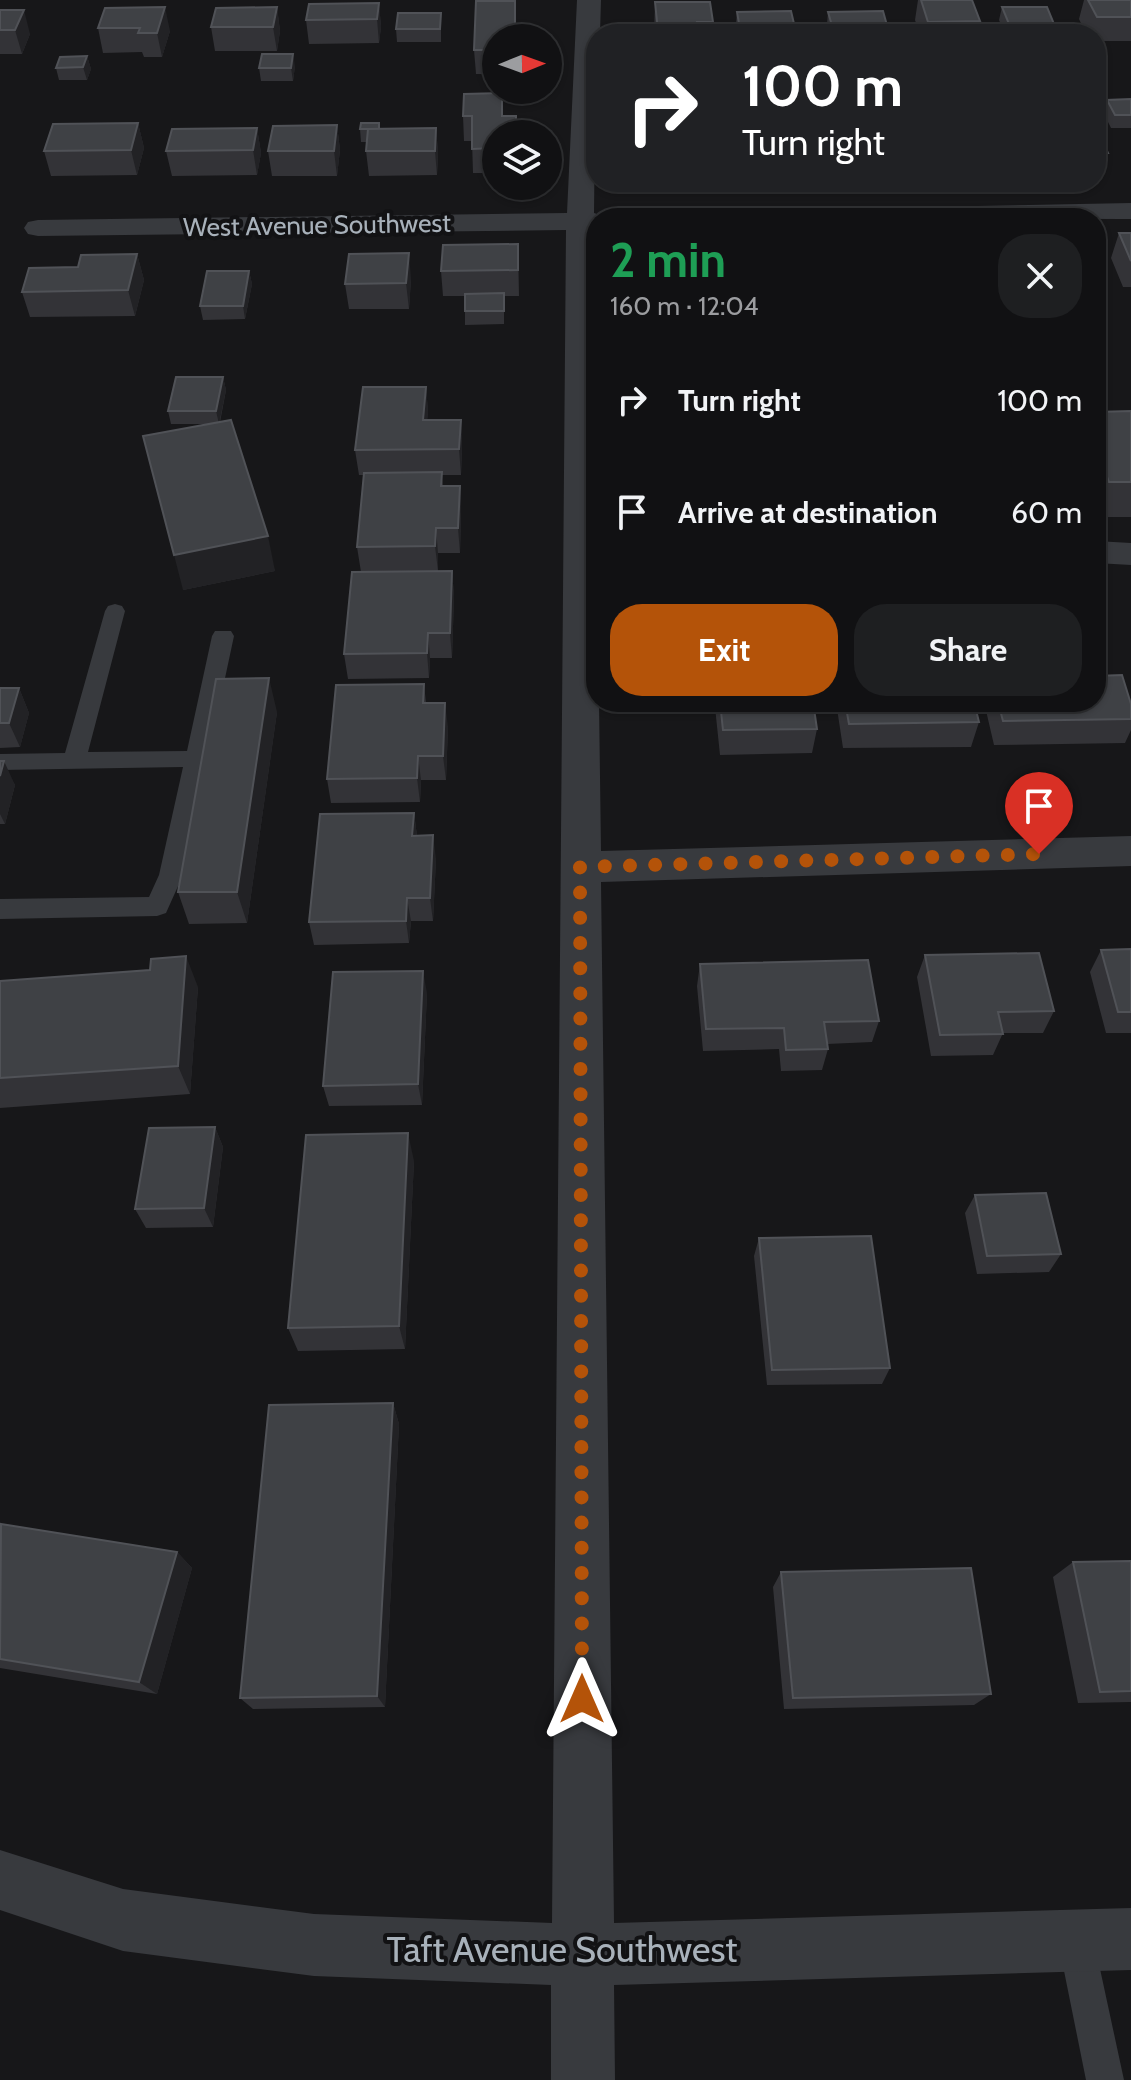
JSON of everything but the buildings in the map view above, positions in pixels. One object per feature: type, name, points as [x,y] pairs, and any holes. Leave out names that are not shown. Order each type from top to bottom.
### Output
[{"type":"street","points":[[589,0],[589,24]]},
{"type":"street","points":[[1106,211],[1131,211]]},
{"type":"street","name":"West Avenue Southwest","points":[[38,228],[586,221]]},
{"type":"street","points":[[1106,553],[1131,554]]},
{"type":"street","points":[[583,2080],[580,867],[586,592]]},
{"type":"street","points":[[580,867],[1131,851]]},
{"type":"street","name":"Taft Avenue Southwest","points":[[0,1880],[123,1920],[314,1945],[583,1955],[1104,1940]]},
{"type":"lane","points":[[74,761],[115,611]]},
{"type":"lane","points":[[0,909],[157,906],[171,875],[223,636]]},
{"type":"lane","points":[[0,762],[195,759]]},
{"type":"lane","points":[[1104,1940],[1105,2080]]},
{"type":"route","points":[[582,1699],[580,867],[1039,854]]}]
